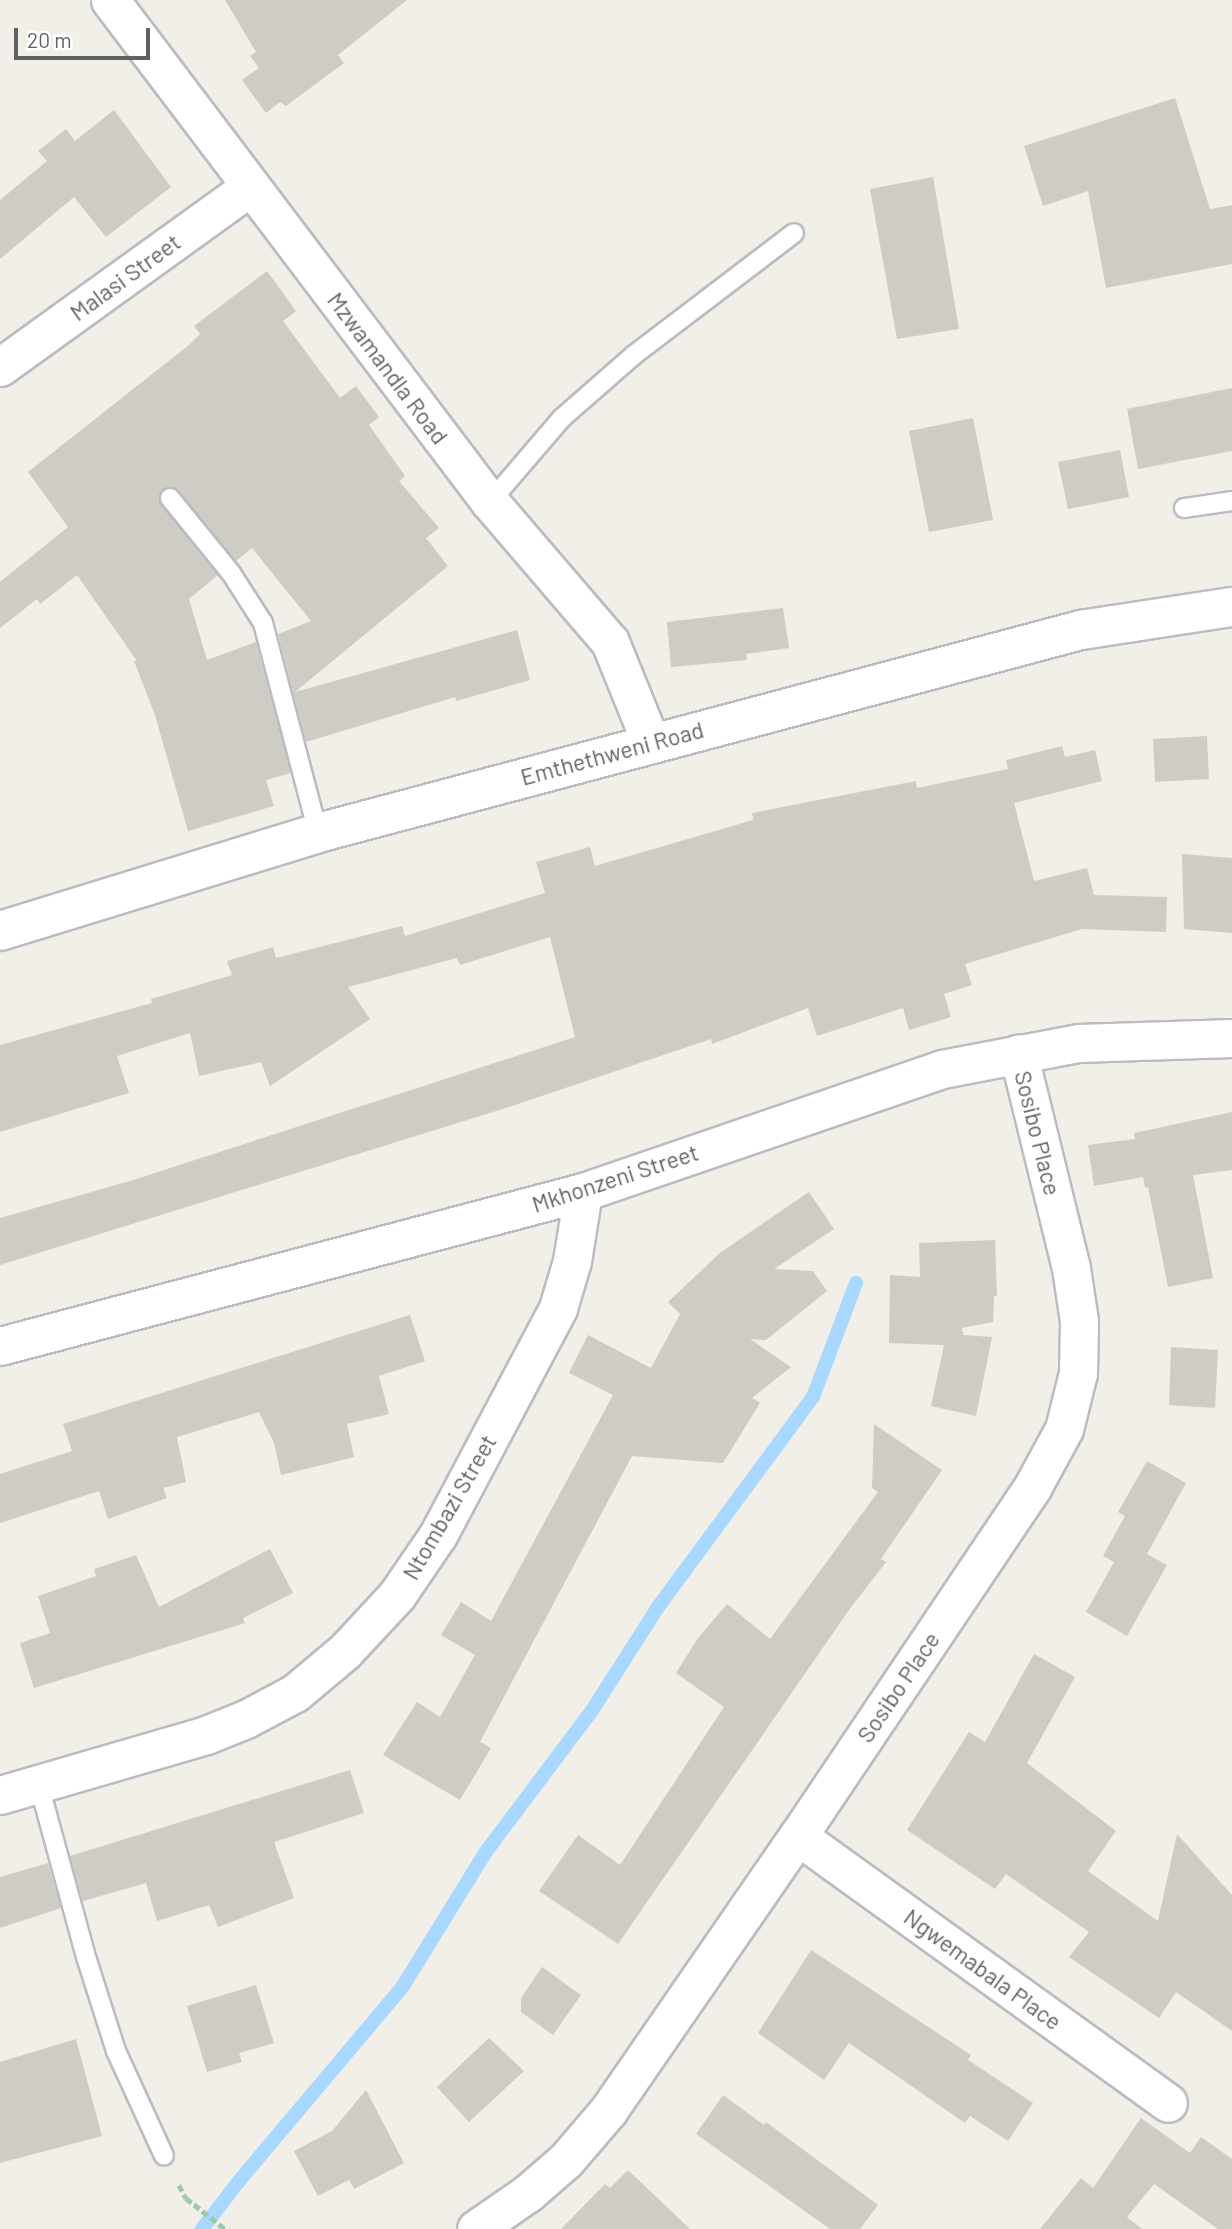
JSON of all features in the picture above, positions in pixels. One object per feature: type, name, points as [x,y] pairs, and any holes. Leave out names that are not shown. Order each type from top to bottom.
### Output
[{"type":"street","name":"Mzwamandla Road","points":[[110,0],[490,502],[610,642],[651,743]]},
{"type":"street","name":"Malasi Street","points":[[0,367],[250,187]]},
{"type":"street","name":"Emthethweni Road","points":[[0,931],[318,833],[651,743],[1081,630],[1232,607]]},
{"type":"street","name":"Mkhonzeni Street","points":[[0,1346],[583,1192],[942,1069],[1078,1043],[1232,1038]]},
{"type":"street","name":"Sosibo Place","points":[[476,2229],[528,2193],[566,2160],[607,2111],[798,1836],[1034,1486],[1064,1429],[1078,1373],[1079,1321],[1071,1268],[1018,1053]]},
{"type":"street","name":"Ntombazi Street","points":[[0,1795],[206,1735],[246,1719],[295,1693],[345,1651],[397,1595],[438,1535],[558,1308],[572,1261],[583,1192]]},
{"type":"street","name":"Ngwemabala Place","points":[[798,1836],[1168,2103]]},
{"type":"lane","points":[[490,502],[562,418],[634,355],[794,233]]},
{"type":"lane","points":[[170,498],[231,573],[263,622],[318,833]]},
{"type":"lane","points":[[1184,508],[1232,501]]},
{"type":"lane","points":[[39,1785],[87,1960],[116,2051],[164,2156]]},
{"type":"path","points":[[186,2198],[225,2229]]},
{"type":"building","points":[[225,0],[407,0],[338,55],[344,63],[286,106],[280,102],[266,113],[242,80],[259,68],[250,56],[256,52]]},
{"type":"building","points":[[1175,98],[1210,209],[1232,205],[1232,264],[1106,288],[1088,191],[1043,206],[1024,146]]},
{"type":"building","points":[[114,110],[171,187],[106,237],[74,197],[0,259],[0,200],[47,161],[38,151],[66,129],[75,141]]},
{"type":"building","points":[[933,177],[959,329],[897,339],[870,189]]},
{"type":"building","points":[[267,271],[296,311],[283,321],[340,398],[356,386],[379,417],[369,425],[405,476],[399,481],[439,528],[426,538],[448,566],[295,692],[517,630],[530,680],[456,701],[455,697],[306,742],[278,634],[311,621],[252,548],[236,561],[179,491],[168,487],[159,495],[161,505],[218,575],[189,599],[207,660],[256,642],[291,773],[266,780],[274,806],[188,831],[155,715],[134,661],[137,661],[77,575],[40,604],[37,599],[0,628],[0,582],[68,527],[28,472],[189,345],[200,334],[194,326]]},
{"type":"building","points":[[1232,388],[1232,451],[1138,469],[1127,409]]},
{"type":"building","points":[[973,418],[993,520],[929,532],[909,431]]},
{"type":"building","points":[[1120,450],[1129,497],[1068,509],[1058,462]]},
{"type":"building","points":[[783,608],[789,648],[746,654],[747,660],[671,667],[667,622]]},
{"type":"building","points":[[1207,736],[1209,779],[1155,782],[1153,739]]},
{"type":"building","points":[[1062,746],[1065,757],[1095,750],[1102,781],[1014,803],[1034,881],[1087,868],[1094,895],[1167,897],[1166,932],[1082,929],[965,964],[972,985],[944,994],[951,1017],[909,1030],[903,1008],[817,1036],[808,1008],[712,1044],[711,1039],[509,1107],[0,1265],[0,1218],[130,1181],[575,1037],[550,937],[460,965],[457,958],[348,987],[370,1019],[270,1086],[261,1062],[199,1076],[190,1033],[117,1056],[129,1093],[0,1132],[0,1045],[152,1003],[151,999],[232,975],[227,961],[273,947],[276,958],[402,926],[405,936],[545,893],[536,862],[590,847],[595,866],[753,820],[752,813],[916,781],[917,788],[1008,769],[1006,760]]},
{"type":"building","points":[[1182,854],[1232,858],[1232,933],[1184,929]]},
{"type":"building","points":[[1232,1112],[1232,1170],[1193,1175],[1213,1278],[1168,1287],[1148,1187],[1145,1188],[1143,1177],[1094,1186],[1088,1145],[1135,1139],[1134,1133]]},
{"type":"building","points":[[809,1192],[834,1229],[774,1269],[813,1271],[827,1291],[766,1340],[750,1339],[791,1367],[752,1398],[760,1403],[723,1463],[632,1456],[480,1742],[491,1748],[460,1800],[383,1755],[417,1702],[440,1717],[475,1655],[441,1635],[461,1602],[491,1621],[613,1395],[569,1373],[588,1335],[651,1368],[680,1314],[668,1302],[721,1252]]},
{"type":"building","points":[[995,1240],[997,1296],[994,1296],[993,1322],[962,1328],[963,1335],[992,1337],[976,1416],[931,1406],[944,1345],[889,1343],[890,1275],[920,1277],[919,1243]]},
{"type":"building","points":[[410,1315],[425,1361],[379,1376],[389,1414],[347,1424],[354,1457],[281,1475],[274,1443],[259,1412],[177,1437],[186,1482],[163,1488],[167,1498],[108,1519],[99,1491],[0,1523],[0,1474],[72,1451],[63,1424]]},
{"type":"building","points":[[1171,1347],[1218,1350],[1215,1408],[1169,1405]]},
{"type":"building","points":[[874,1424],[942,1470],[881,1559],[886,1562],[849,1610],[618,1944],[539,1891],[578,1835],[620,1865],[724,1707],[676,1673],[698,1638],[727,1604],[770,1639],[878,1492],[872,1488]]},
{"type":"building","points":[[1147,1461],[1186,1483],[1147,1554],[1167,1565],[1127,1636],[1086,1612],[1114,1562],[1103,1556],[1125,1516],[1118,1512]]},
{"type":"building","points":[[270,1549],[293,1593],[243,1618],[245,1623],[34,1688],[20,1643],[50,1633],[38,1596],[96,1576],[94,1569],[136,1555],[159,1607]]},
{"type":"building","points":[[1034,1654],[1075,1677],[1027,1763],[1116,1831],[1088,1871],[1158,1921],[1177,1834],[1232,1895],[1232,2031],[1176,1992],[1159,2018],[1069,1957],[1089,1932],[1006,1874],[995,1889],[907,1830],[969,1732],[985,1742]]},
{"type":"building","points":[[350,1770],[364,1813],[274,1842],[294,1898],[218,1927],[209,1905],[157,1921],[146,1883],[83,1901],[70,1856]]},
{"type":"building","points":[[48,1863],[61,1908],[0,1928],[0,1877]]},
{"type":"building","points":[[811,1950],[971,2055],[968,2060],[1033,2103],[1008,2141],[970,2116],[965,2123],[849,2043],[824,2080],[758,2033]]},
{"type":"building","points":[[542,1967],[581,1995],[553,2035],[521,2012],[521,1998]]},
{"type":"building","points":[[256,1985],[274,2043],[239,2053],[242,2062],[207,2072],[187,2006]]},
{"type":"building","points":[[489,2038],[524,2071],[469,2122],[437,2087]]},
{"type":"building","points":[[76,2039],[102,2136],[0,2163],[0,2062]]},
{"type":"building","points":[[366,2090],[404,2163],[354,2189],[349,2180],[318,2196],[294,2151],[332,2131]]},
{"type":"building","points":[[723,2095],[764,2125],[766,2122],[878,2205],[860,2229],[830,2229],[696,2134]]},
{"type":"building","points":[[1141,2118],[1190,2153],[1201,2137],[1232,2159],[1232,2229],[1218,2229],[1154,2184],[1127,2217],[1142,2229],[1040,2229],[1081,2178],[1093,2188]]},
{"type":"building","points":[[628,2170],[690,2229],[561,2229],[605,2184],[610,2188]]},
{"type":"waterway","points":[[202,2229],[403,1986],[485,1853],[593,1709],[658,1607],[813,1397],[856,1283]]}]
